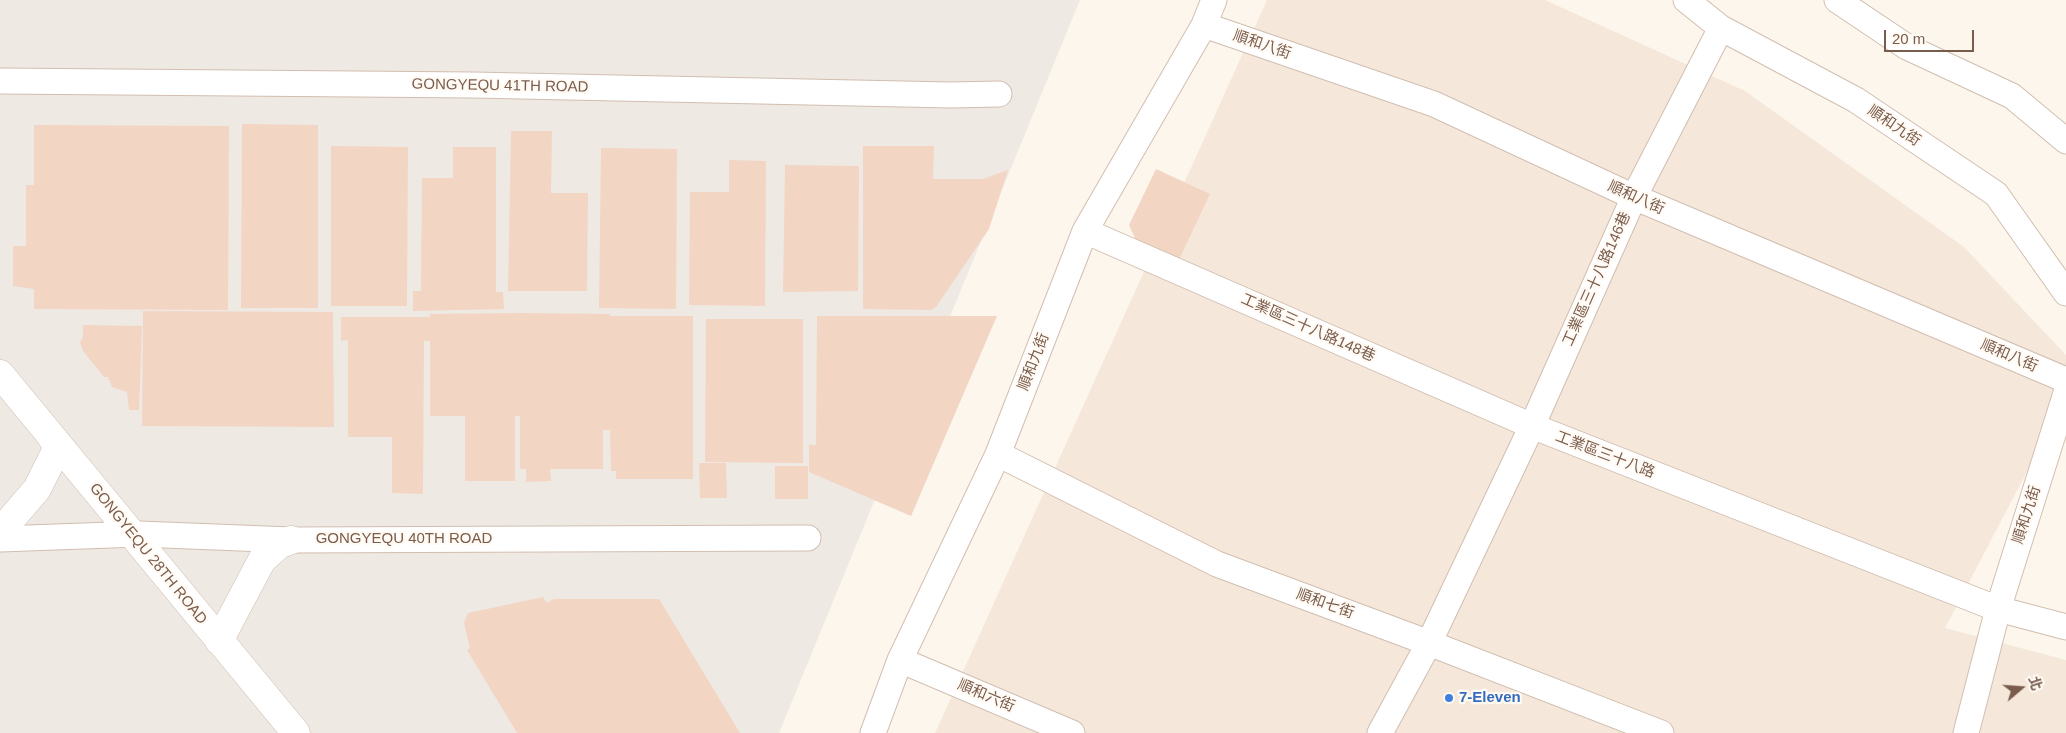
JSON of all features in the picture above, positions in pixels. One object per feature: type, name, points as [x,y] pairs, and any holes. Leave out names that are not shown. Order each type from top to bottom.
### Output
[{"type":"street","name":"順和九街","points":[[874,733],[900,660],[998,454],[1085,231],[1204,25],[1214,0]]},
{"type":"street","name":"順和九街","points":[[1686,0],[1722,28],[1856,100],[1996,194],[2066,294]]},
{"type":"street","points":[[1837,0],[1908,47],[2012,96],[2065,136]]},
{"type":"street","name":"順和八街","points":[[1204,25],[1434,104],[1634,198],[2066,380]]},
{"type":"street","name":"工業區三十八路146巷","points":[[1532,426],[1634,198],[1722,28]]},
{"type":"street","name":"GONGYEQU 41TH ROAD","points":[[0,81],[483,85],[950,95],[999,94]]},
{"type":"street","name":"工業區三十八路148巷","points":[[1085,231],[1532,426]]},
{"type":"street","name":"GONGYEQU 28TH ROAD","points":[[0,374],[296,733]]},
{"type":"street","name":"順和九街","points":[[1998,609],[2066,392]]},
{"type":"street","points":[[1380,733],[1429,643],[1532,426]]},
{"type":"street","name":"工業區三十八路","points":[[1532,426],[1998,609],[2066,626]]},
{"type":"street","points":[[0,532],[37,489],[58,447],[50,435]]},
{"type":"street","name":"順和七街","points":[[998,454],[1217,564],[1429,643],[1661,733]]},
{"type":"street","name":"GONGYEQU 40TH ROAD","points":[[0,539],[133,534],[291,540],[808,538]]},
{"type":"street","points":[[219,641],[262,560],[280,544],[291,540]]},
{"type":"street","points":[[1966,733],[1998,609]]},
{"type":"street","name":"順和六街","points":[[900,660],[1072,733]]},
{"type":"shaded area","points":[[0,0],[1080,0],[779,733],[0,733]]},
{"type":"shaded area","points":[[1267,0],[1545,0],[1745,91],[1964,247],[2066,355],[2066,397],[1945,628],[2066,660],[2066,733],[935,733]]},
{"type":"building","points":[[242,124],[318,125],[318,308],[241,308]]},
{"type":"building","points":[[34,125],[229,126],[228,310],[34,309],[34,289],[13,286],[13,246],[26,246],[26,185],[34,185]]},
{"type":"building","points":[[511,131],[552,131],[551,193],[588,193],[587,291],[508,291]]},
{"type":"building","points":[[331,146],[408,147],[407,306],[331,306]]},
{"type":"building","points":[[863,146],[934,146],[933,179],[983,179],[1008,170],[989,229],[936,307],[931,310],[863,309]]},
{"type":"building","points":[[453,147],[496,147],[496,292],[503,292],[504,309],[413,311],[413,291],[421,291],[422,178],[453,178]]},
{"type":"building","points":[[601,148],[677,149],[676,309],[599,308]]},
{"type":"building","points":[[729,160],[766,161],[765,306],[689,305],[690,192],[729,192]]},
{"type":"building","points":[[785,165],[859,166],[858,291],[783,292]]},
{"type":"building","points":[[1156,169],[1210,194],[1177,264],[1138,245],[1129,225]]},
{"type":"building","points":[[143,311],[333,312],[334,427],[142,426]]},
{"type":"building","points":[[521,313],[693,316],[693,479],[616,479],[616,471],[611,471],[610,430],[603,430],[603,469],[550,469],[551,481],[526,482],[526,469],[520,469],[520,416],[515,416],[515,481],[465,481],[465,416],[430,416],[430,341],[424,341],[423,494],[392,493],[392,437],[348,437],[348,340],[341,341],[341,317],[430,317],[430,314]]},
{"type":"building","points":[[817,316],[997,316],[911,516],[809,472],[809,445],[816,445]]},
{"type":"building","points":[[706,319],[803,319],[803,463],[705,462]]},
{"type":"building","points":[[83,325],[142,326],[139,410],[129,410],[127,392],[112,387],[108,377],[104,377],[83,351],[80,342],[83,337]]},
{"type":"building","points":[[699,463],[726,463],[727,498],[700,498]]},
{"type":"building","points":[[775,466],[808,466],[808,499],[775,499]]},
{"type":"building","points":[[543,597],[547,603],[554,599],[659,599],[740,733],[517,733],[467,650],[470,648],[464,623],[468,613]]},
{"type":"place","name":"7-Eleven","points":[[1449,698]]}]
